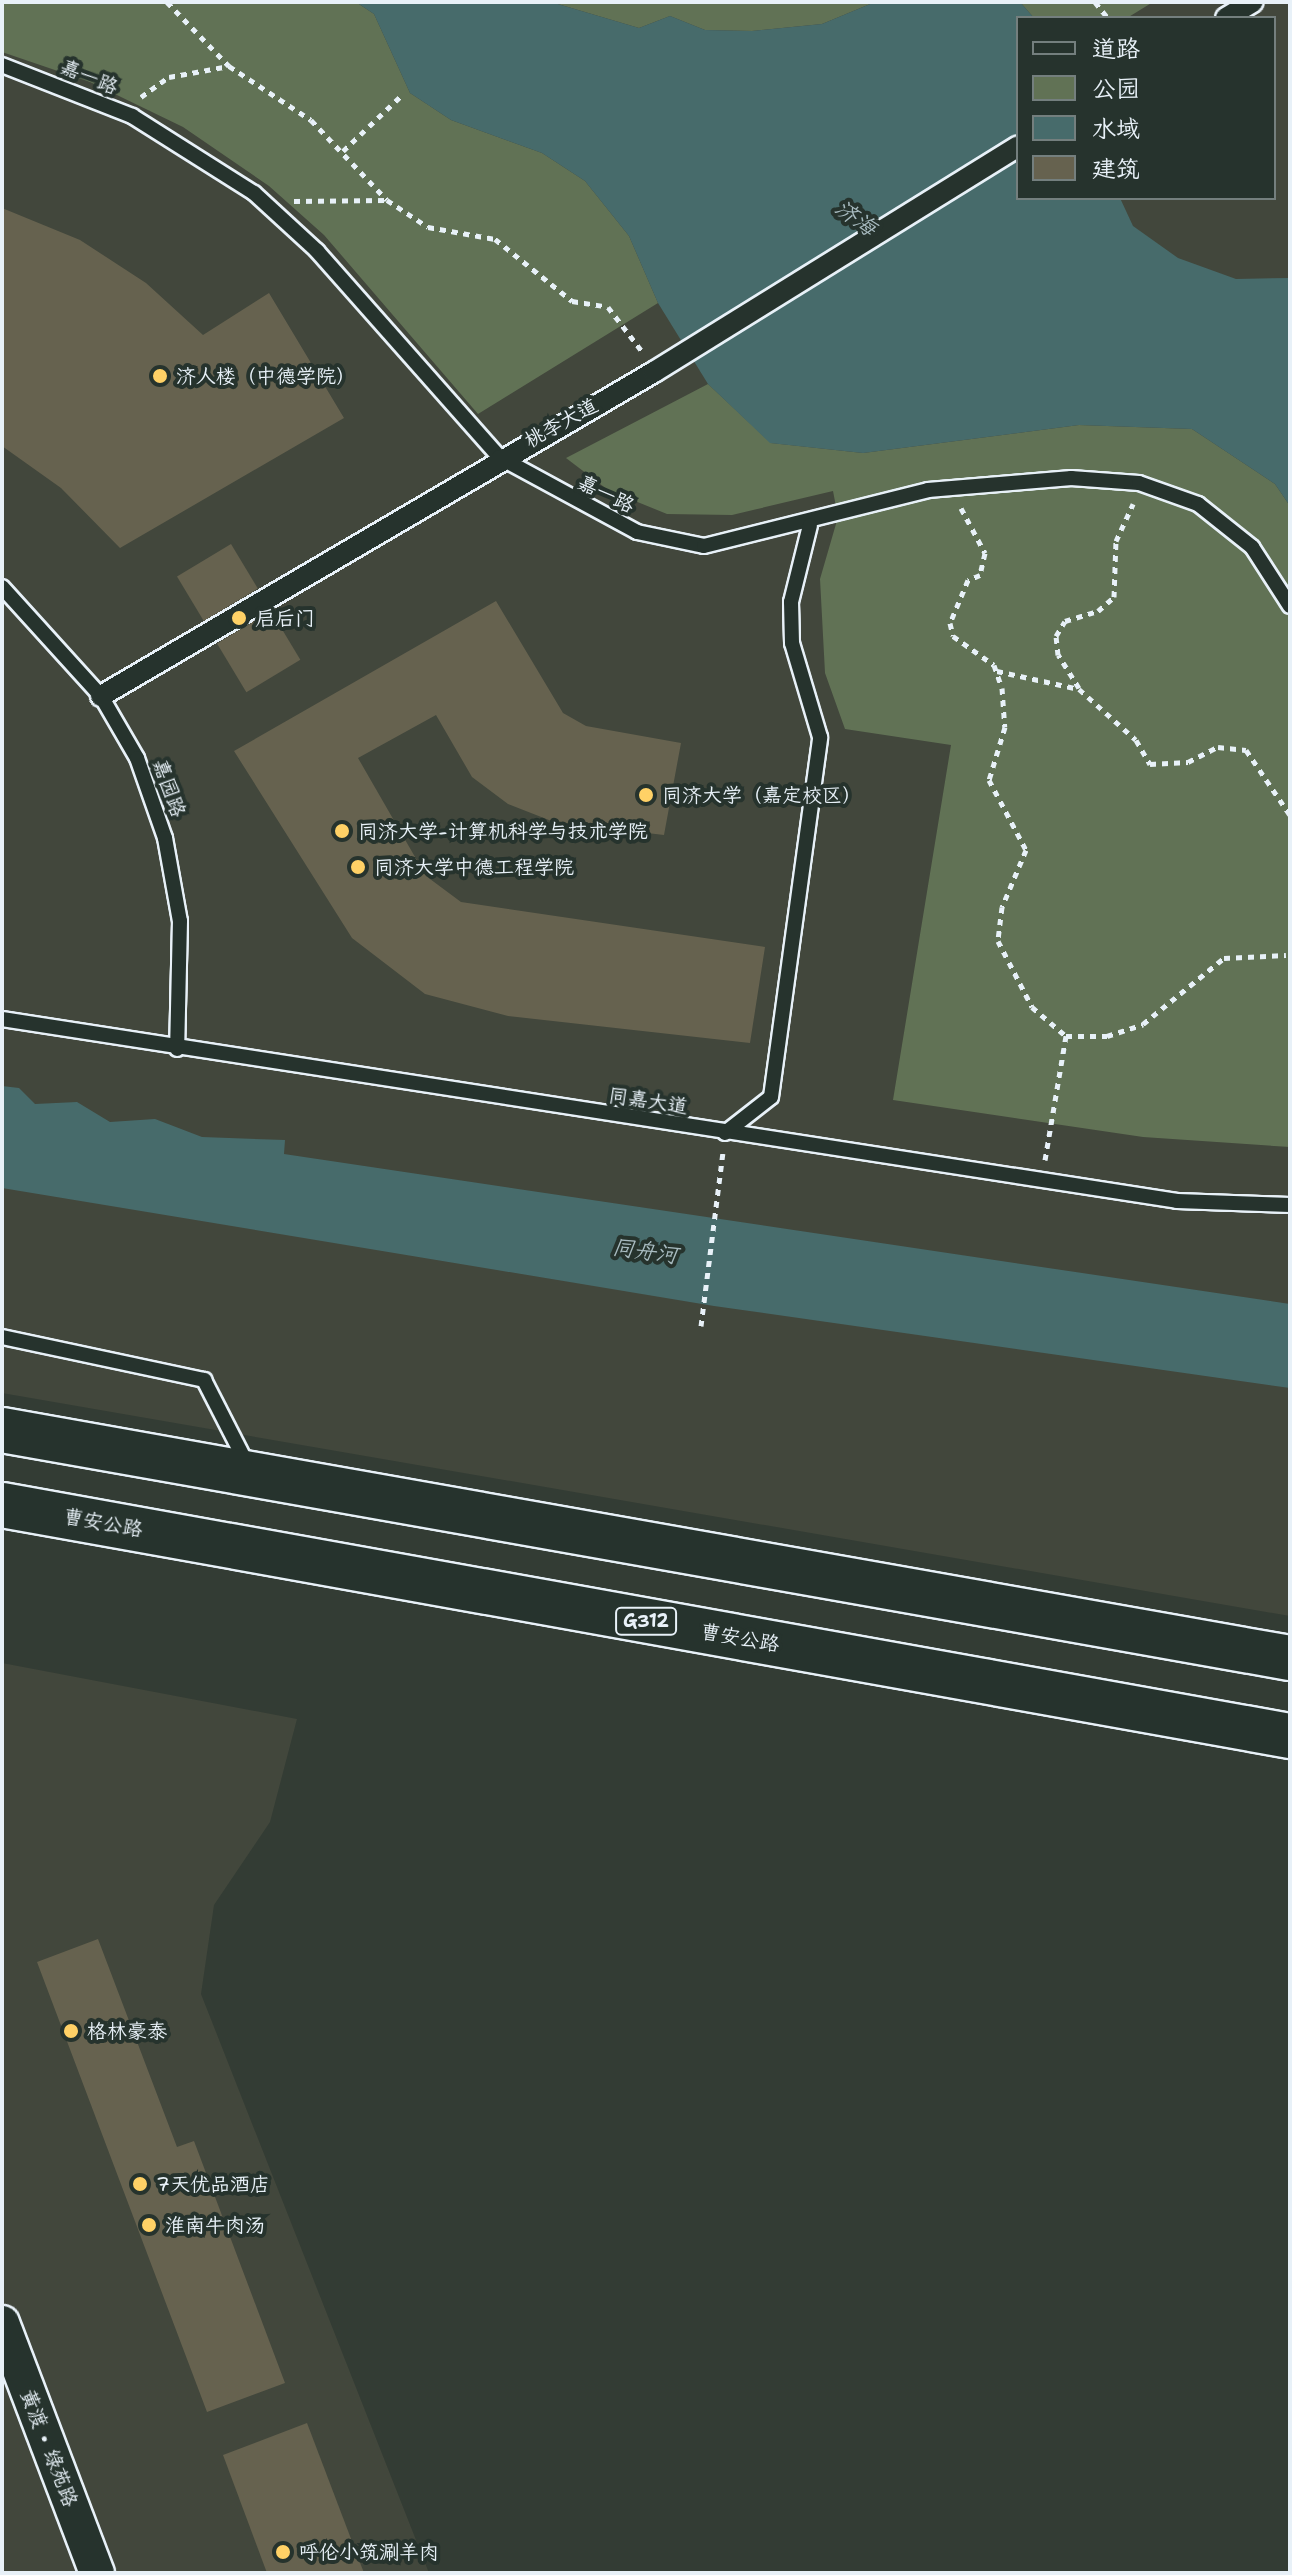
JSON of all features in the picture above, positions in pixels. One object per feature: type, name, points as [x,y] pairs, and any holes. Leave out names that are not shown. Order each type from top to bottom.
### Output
[{"type":"highway","points":[[2,1430],[1290,1658]]},
{"type":"highway","name":"曹安公路","points":[[2,1505],[1290,1736]]},
{"type":"street","points":[[1229,16],[1253,2]]},
{"type":"street","name":"桃李大道","points":[[101,696],[499,457],[661,368],[1016,147]]},
{"type":"street","name":"黄渡 • 绿苑路","points":[[2,2323],[97,2573]]},
{"type":"lane","name":"嘉一路","points":[[2,65],[132,116],[279,214],[499,457],[624,525],[664,538],[704,546],[810,525],[945,489],[1071,478],[1139,483],[1198,504],[1252,547],[1290,606]]},
{"type":"lane","points":[[725,1133],[771,1097],[820,737],[792,643],[791,602],[810,525]]},
{"type":"lane","name":"嘉园路","points":[[2,587],[101,696],[137,758],[165,838],[180,921],[177,1049]]},
{"type":"lane","name":"同嘉大道","points":[[2,1019],[177,1049],[1177,1201],[1290,1205]]},
{"type":"lane","points":[[2,1337],[204,1380],[252,1474]]},
{"type":"path","points":[[167,2],[229,66],[311,120],[387,200],[428,227],[495,239],[572,301],[608,307],[661,368]]},
{"type":"path","points":[[132,116],[145,89],[169,77],[229,66]]},
{"type":"path","points":[[343,151],[401,96]]},
{"type":"path","points":[[279,214],[309,196],[387,200]]},
{"type":"path","points":[[1139,483],[1116,541],[1114,597],[1098,611],[1065,621],[1056,636],[1058,655],[1079,689],[1136,740],[1150,764],[1188,762],[1218,747],[1254,754],[1290,815]]},
{"type":"path","points":[[945,489],[985,553],[980,575],[968,580],[952,611],[953,636],[996,671],[1079,689]]},
{"type":"path","points":[[996,671],[1005,727],[989,780],[1026,850],[1002,907],[998,941],[1023,995],[1066,1036],[1091,1038],[1143,1024],[1224,958],[1286,955]]},
{"type":"path","points":[[1042,1180],[1066,1036]]},
{"type":"path","points":[[701,1324],[725,1133]]},
{"type":"shaded area","name":"同济大学（嘉定校区）","points":[[2,2],[1290,2],[1290,1616],[2,1393]]},
{"type":"shaded area","points":[[2,1663],[297,1719],[270,1822],[214,1905],[201,1994],[429,2573],[2,2573]]},
{"type":"green space","points":[[2,2],[356,2],[374,14],[410,93],[451,120],[542,153],[585,181],[629,236],[658,303],[478,414],[324,235],[269,186],[183,127],[90,82],[2,52]]},
{"type":"green space","points":[[551,2],[875,2],[822,24],[752,31],[705,30],[670,16],[639,28]]},
{"type":"green space","points":[[1020,2],[1153,2],[1130,16],[1032,16]]},
{"type":"green space","points":[[708,384],[771,443],[863,453],[1079,425],[1192,429],[1275,484],[1290,506],[1290,1147],[1143,1137],[893,1100],[951,745],[845,729],[825,673],[820,579],[838,517],[833,491],[732,515],[667,514],[608,490],[566,458]]},
{"type":"water","name":"济海","points":[[356,2],[551,2],[639,28],[670,16],[705,30],[752,31],[822,24],[875,2],[1020,2],[1032,16],[1016,16],[1016,200],[1121,200],[1133,226],[1178,258],[1236,279],[1290,278],[1290,506],[1275,484],[1192,429],[1079,425],[863,453],[770,443],[708,384],[658,303],[629,236],[585,181],[542,153],[451,120],[410,93],[374,14]]},
{"type":"water","name":"同舟河","points":[[2,1086],[19,1088],[35,1104],[77,1102],[110,1122],[155,1119],[202,1137],[285,1140],[284,1154],[1290,1304],[1290,1388],[714,1306],[2,1188]]},
{"type":"building","name":"济人楼（中德学院）","points":[[2,208],[80,240],[146,283],[203,335],[269,293],[344,418],[120,548],[61,488],[2,446]]},
{"type":"building","points":[[231,544],[258,589],[204,621],[177,576]]},
{"type":"building","points":[[496,601],[563,713],[586,726],[681,743],[664,835],[554,822],[508,804],[472,777],[436,715],[358,758],[426,876],[461,902],[765,947],[750,1043],[508,1016],[425,994],[352,938],[234,751]]},
{"type":"building","points":[[271,611],[300,660],[246,692],[217,643]]},
{"type":"building","points":[[98,1939],[177,2147],[194,2141],[285,2383],[207,2412],[37,1962]]},
{"type":"building","points":[[307,2423],[364,2573],[267,2573],[223,2455]]},
{"type":"place","name":"济人楼（中德学院）","points":[[160,376]]},
{"type":"place","name":"启后门","points":[[239,618]]},
{"type":"place","name":"同济大学（嘉定校区）","points":[[646,795]]},
{"type":"place","name":"同济大学-计算机科学与技术学院","points":[[342,831]]},
{"type":"place","name":"同济大学中德工程学院","points":[[358,867]]},
{"type":"place","name":"格林豪泰","points":[[71,2031]]},
{"type":"place","name":"7天优品酒店","points":[[140,2184]]},
{"type":"place","name":"淮南牛肉汤","points":[[149,2225]]},
{"type":"place","name":"呼伦小筑涮羊肉","points":[[283,2552]]}]
